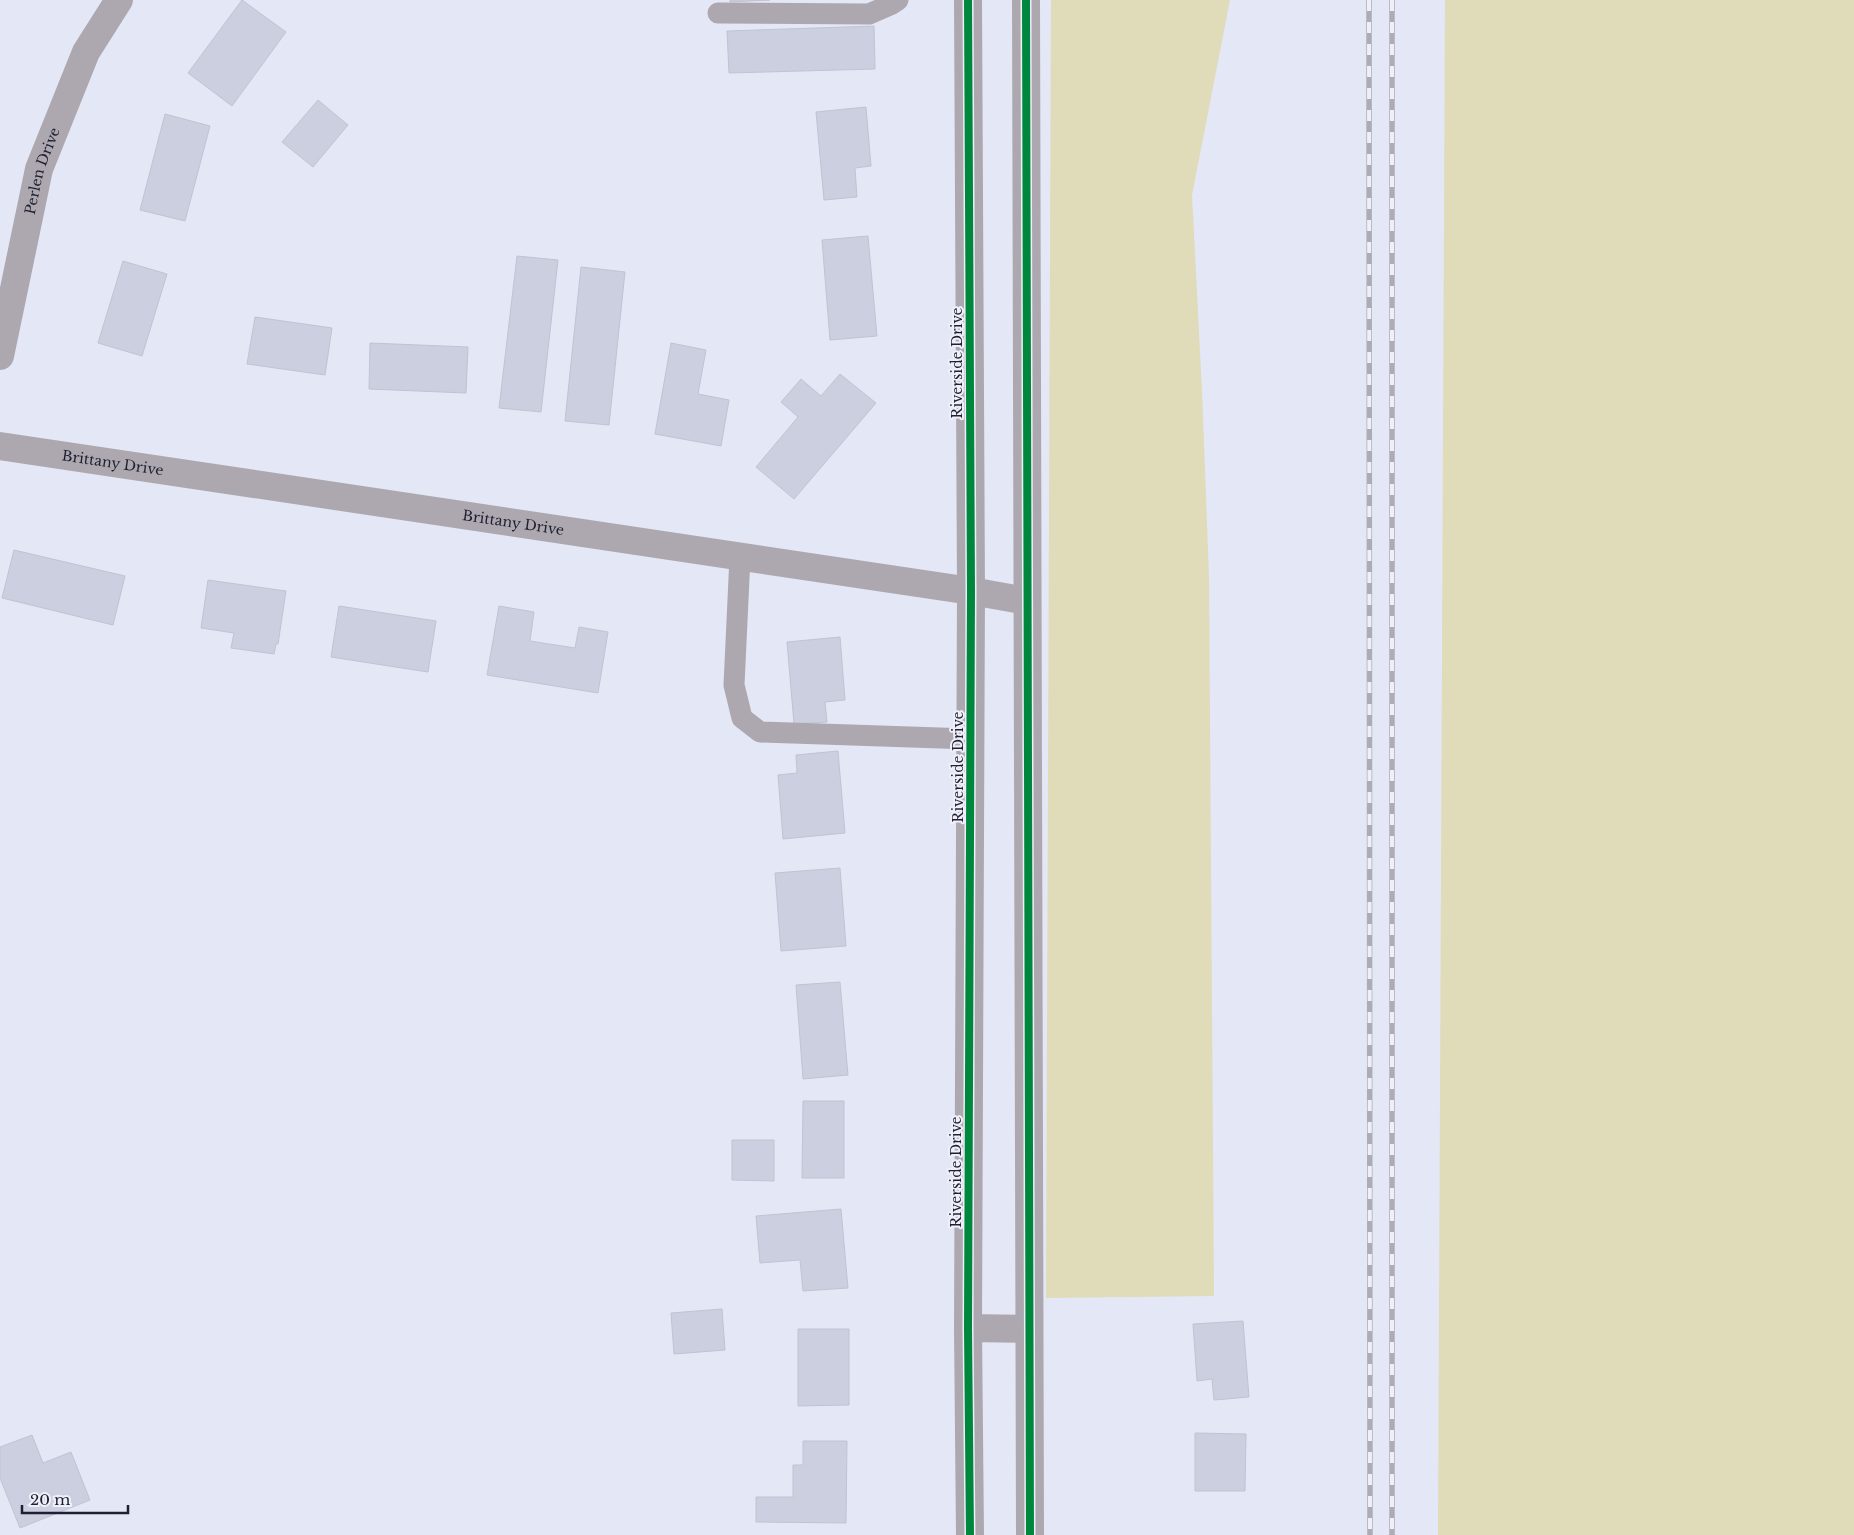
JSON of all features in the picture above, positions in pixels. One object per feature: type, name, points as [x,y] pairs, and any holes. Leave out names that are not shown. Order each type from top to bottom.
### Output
[{"type":"street","name":"Perlen Drive","points":[[0,356],[39,169],[86,52],[119,0]]},
{"type":"street","name":"Riverside Drive","points":[[968,0],[971,591],[968,1328],[970,1535]]},
{"type":"street","points":[[1026,0],[1030,1535]]},
{"type":"street","name":"Brittany Drive","points":[[0,446],[740,556],[1027,601]]},
{"type":"street","points":[[968,1328],[1028,1329]]},
{"type":"lane","points":[[718,13],[869,14],[898,0]]},
{"type":"lane","points":[[740,556],[734,685],[742,718],[760,732],[970,739]]},
{"type":"shaded area","points":[[1051,0],[1230,0],[1192,195],[1209,576],[1214,1296],[1046,1298]]},
{"type":"shaded area","points":[[1445,0],[1854,0],[1854,1535],[1438,1535]]},
{"type":"building","points":[[242,0],[286,32],[232,106],[188,73]]},
{"type":"building","points":[[730,0],[770,0],[730,2]]},
{"type":"building","points":[[874,26],[875,69],[729,73],[727,31]]},
{"type":"building","points":[[318,100],[348,125],[313,167],[282,142]]},
{"type":"building","points":[[866,107],[871,166],[855,168],[857,197],[824,200],[816,112]]},
{"type":"building","points":[[165,114],[210,126],[185,221],[140,210]]},
{"type":"building","points":[[868,236],[877,336],[830,340],[822,240]]},
{"type":"building","points":[[517,256],[558,260],[541,412],[499,408]]},
{"type":"building","points":[[123,261],[167,274],[142,356],[98,343]]},
{"type":"building","points":[[581,267],[625,272],[609,425],[565,421]]},
{"type":"building","points":[[255,317],[332,328],[325,375],[247,364]]},
{"type":"building","points":[[370,343],[468,347],[466,393],[369,389]]},
{"type":"building","points":[[671,343],[706,350],[698,394],[729,400],[721,446],[655,434]]},
{"type":"building","points":[[840,374],[876,403],[794,499],[756,467],[798,417],[781,402],[801,379],[821,396]]},
{"type":"building","points":[[14,550],[125,576],[113,625],[2,598]]},
{"type":"building","points":[[208,580],[286,591],[278,644],[276,644],[274,654],[231,648],[234,633],[201,628]]},
{"type":"building","points":[[339,606],[436,621],[428,672],[331,657]]},
{"type":"building","points":[[499,606],[534,612],[530,641],[575,648],[579,627],[608,632],[598,693],[487,675]]},
{"type":"building","points":[[840,637],[845,700],[825,702],[827,722],[794,724],[787,642]]},
{"type":"building","points":[[838,751],[845,833],[783,839],[778,775],[797,773],[796,755]]},
{"type":"building","points":[[840,868],[846,946],[781,951],[775,873]]},
{"type":"building","points":[[840,982],[848,1075],[803,1079],[796,985]]},
{"type":"building","points":[[803,1101],[844,1101],[844,1178],[802,1178]]},
{"type":"building","points":[[732,1140],[774,1140],[774,1181],[732,1180]]},
{"type":"building","points":[[841,1209],[848,1288],[803,1291],[800,1260],[760,1263],[756,1216]]},
{"type":"building","points":[[722,1309],[725,1350],[674,1354],[671,1313]]},
{"type":"building","points":[[1243,1321],[1249,1397],[1214,1400],[1212,1379],[1197,1381],[1193,1324]]},
{"type":"building","points":[[798,1329],[849,1329],[849,1405],[798,1406]]},
{"type":"building","points":[[1195,1433],[1246,1434],[1245,1491],[1195,1491]]},
{"type":"building","points":[[32,1435],[43,1463],[71,1452],[90,1500],[20,1528],[0,1478],[0,1447]]},
{"type":"building","points":[[803,1441],[847,1441],[846,1523],[756,1522],[756,1497],[793,1497],[793,1465],[803,1465]]},
{"type":"railway","points":[[1369,0],[1370,1535]]},
{"type":"railway","points":[[1392,0],[1392,1535]]},
{"type":"cycle path","points":[[968,0],[971,591],[968,1328],[970,1535]]},
{"type":"cycle path","points":[[1026,0],[1030,1535]]}]
